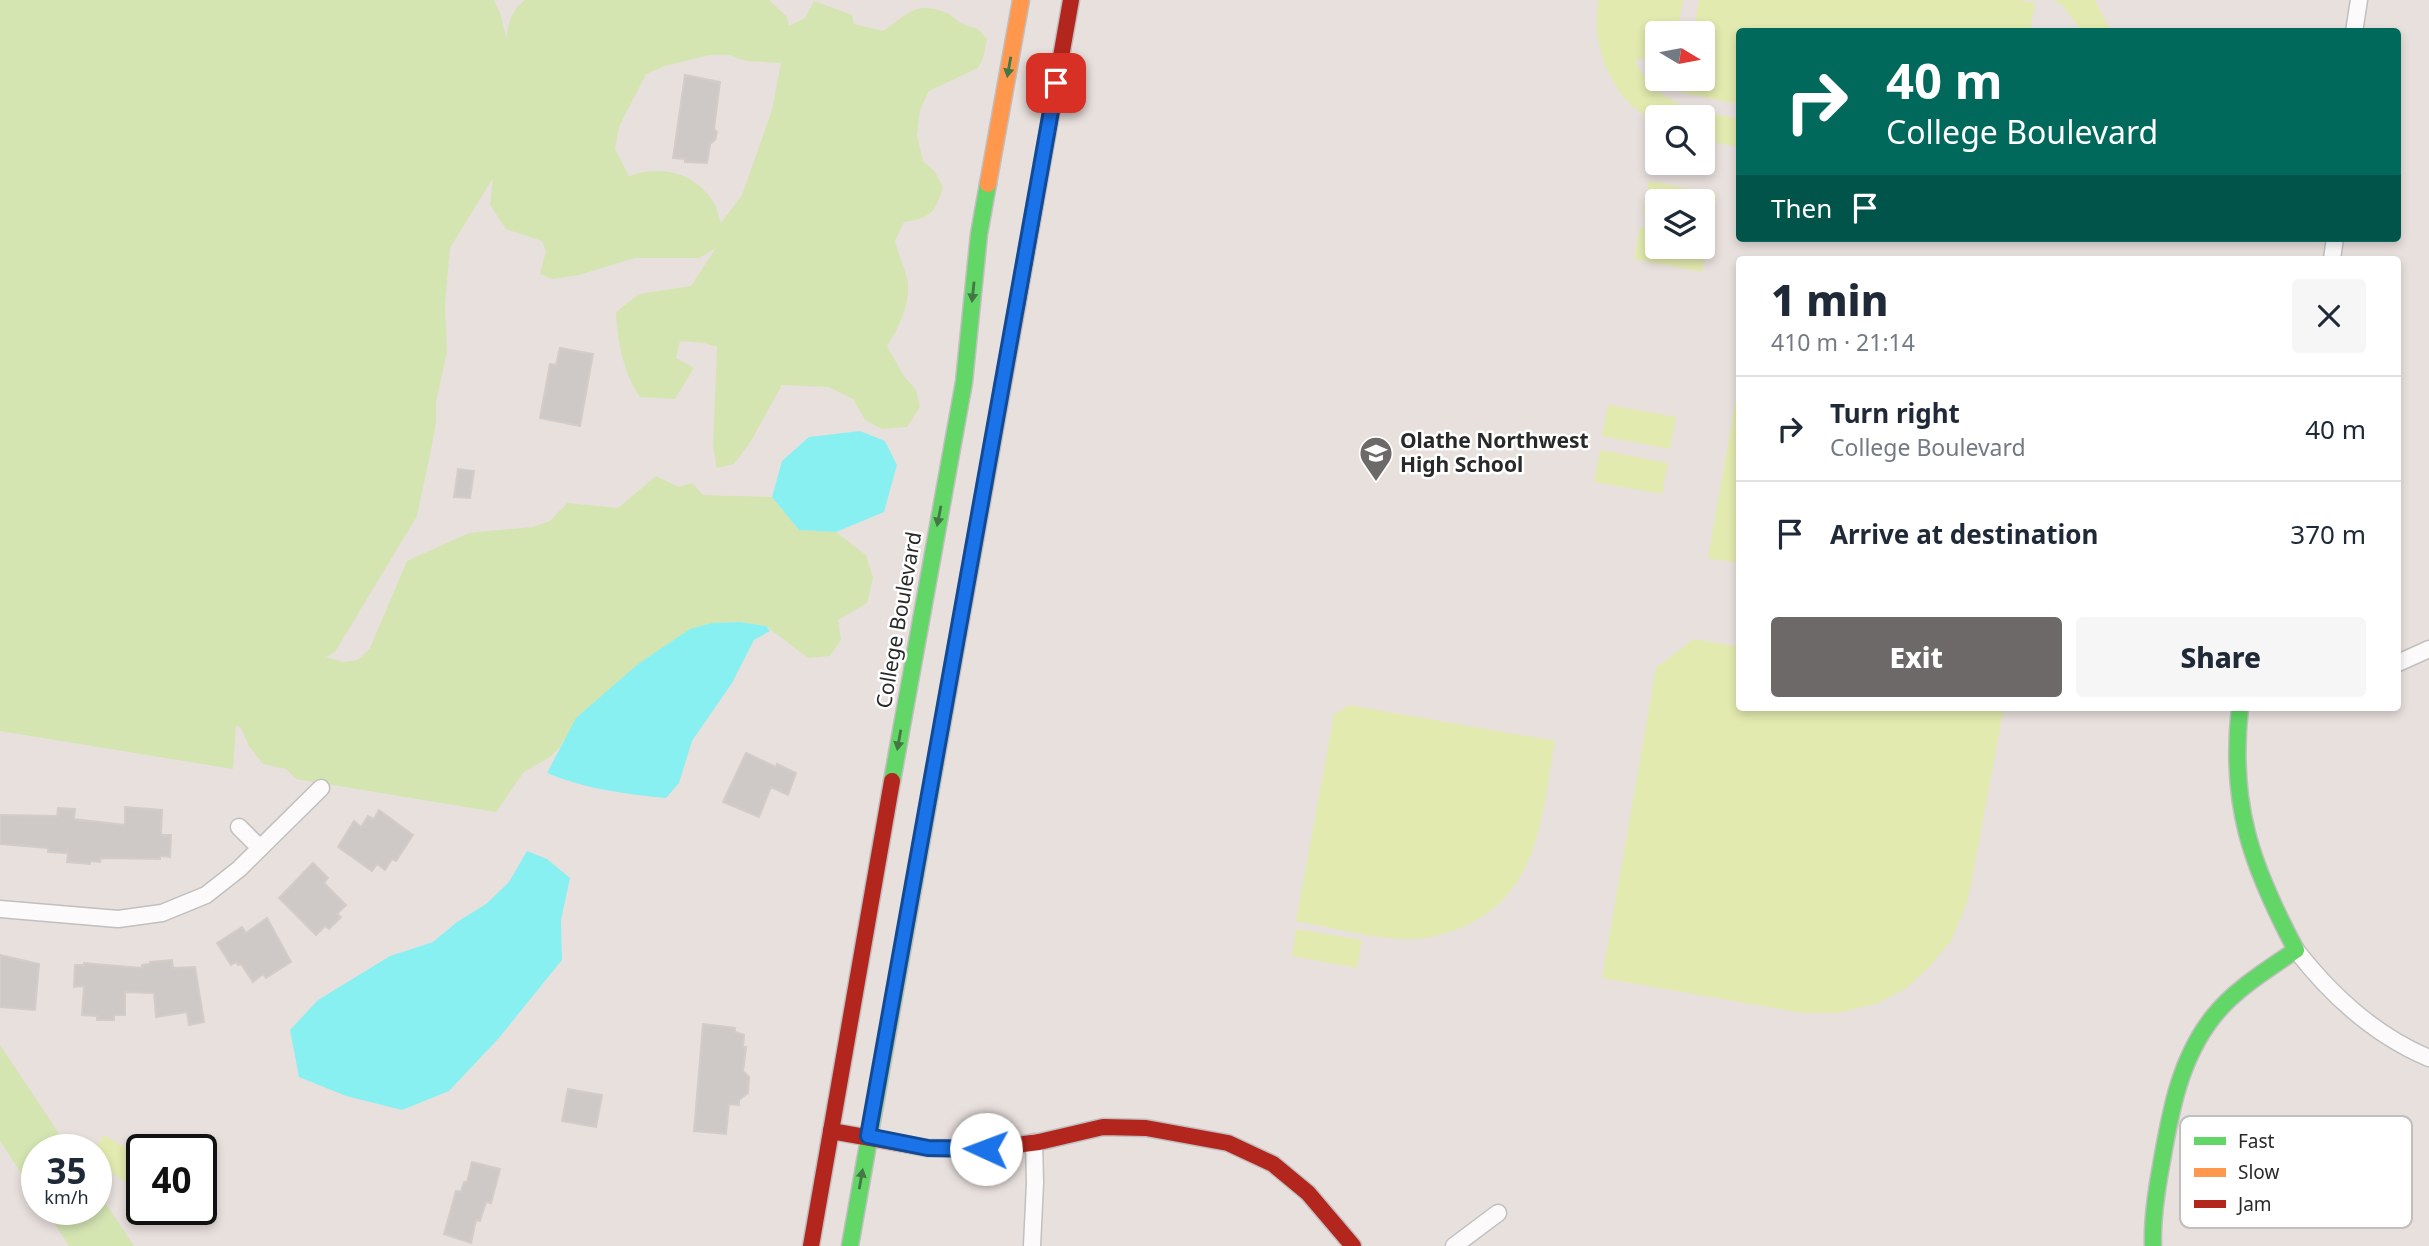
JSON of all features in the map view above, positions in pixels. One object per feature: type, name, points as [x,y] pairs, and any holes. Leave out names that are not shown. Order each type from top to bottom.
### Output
[{"type":"main road","name":"College Boulevard","points":[[811,1246],[964,382],[979,234],[1021,0]]},
{"type":"main road","points":[[850,1246],[1071,0]]},
{"type":"main road","points":[[2153,1246],[2153,1213],[2173,1101],[2196,1044],[2209,1021],[2230,999],[2296,950],[2272,907],[2246,834],[2236,762],[2239,711]]},
{"type":"main road","points":[[831,1131],[928,1148],[986,1149],[1103,1127],[1146,1128],[1228,1143],[1273,1164],[1308,1193],[1353,1246]]},
{"type":"street","points":[[2355,28],[2359,0]]},
{"type":"street","points":[[2401,662],[2429,649]]},
{"type":"street","points":[[0,909],[118,919],[162,913],[206,895],[239,869],[321,788]]},
{"type":"street","points":[[239,827],[260,848]]},
{"type":"street","points":[[2296,950],[2321,980],[2361,1016],[2402,1046],[2429,1058]]},
{"type":"street","points":[[1032,1246],[1034,1142]]},
{"type":"street","points":[[1454,1246],[1498,1213]]},
{"type":"green space","points":[[0,0],[494,0],[507,40],[511,17],[525,0],[769,0],[787,17],[789,26],[805,18],[814,1],[852,15],[854,24],[883,31],[906,14],[920,8],[936,9],[961,23],[977,28],[987,39],[978,68],[929,91],[920,110],[917,135],[923,161],[935,172],[943,187],[931,213],[904,222],[895,241],[907,278],[908,296],[900,323],[887,346],[904,376],[916,390],[920,407],[907,427],[882,429],[865,420],[853,399],[828,387],[782,385],[751,441],[734,464],[717,468],[713,448],[717,347],[680,341],[676,358],[694,368],[675,399],[640,397],[622,357],[616,312],[639,294],[691,286],[716,248],[699,258],[635,258],[579,275],[552,279],[540,274],[546,251],[542,241],[506,229],[490,205],[493,178],[450,248],[445,305],[447,352],[417,516],[335,652],[326,657],[343,662],[358,660],[370,648],[407,561],[469,533],[532,527],[550,521],[567,503],[618,508],[656,476],[679,487],[692,483],[703,495],[772,497],[799,530],[836,532],[866,555],[873,578],[867,603],[838,620],[841,640],[830,656],[808,658],[766,626],[740,622],[712,623],[638,664],[577,718],[560,747],[550,757],[524,772],[496,812],[296,779],[286,769],[263,764],[249,746],[241,728],[236,725],[233,769],[0,731]],"holes":[[[710,55],[729,55],[746,61],[781,63],[772,110],[742,195],[721,223],[714,203],[697,184],[687,178],[665,172],[653,171],[629,176],[615,149],[619,127],[646,74],[665,66]]]},
{"type":"green space","points":[[1599,0],[1683,0],[1679,21],[1645,21],[1645,58],[1635,62],[1645,77],[1645,91],[1659,91],[1682,105],[1645,105],[1645,115],[1627,101],[1606,67],[1597,26]]},
{"type":"green space","points":[[1699,0],[2018,0],[2035,3],[2031,28],[1736,28],[1736,103],[1682,93],[1715,91],[1715,21],[1695,21]]},
{"type":"green space","points":[[2054,0],[2095,0],[2109,28],[2080,28],[2062,5]]},
{"type":"green space","points":[[1715,114],[1736,118],[1736,146],[1715,142]]},
{"type":"green space","points":[[1649,181],[1691,189],[1648,189]]},
{"type":"green space","points":[[1640,227],[1645,228],[1645,259],[1704,259],[1702,272],[1634,259]]},
{"type":"green space","points":[[1736,398],[1736,562],[1708,558]]},
{"type":"green space","points":[[1608,405],[1676,417],[1670,449],[1602,436]]},
{"type":"green space","points":[[1600,450],[1668,463],[1662,494],[1594,482]]},
{"type":"green space","points":[[1694,639],[1736,646],[1736,711],[2003,711],[1968,900],[1951,941],[1929,967],[1905,989],[1878,1003],[1838,1013],[1803,1013],[1602,978],[1656,668]]},
{"type":"green space","points":[[1349,705],[1555,741],[1542,819],[1526,866],[1513,887],[1496,906],[1473,922],[1441,935],[1407,939],[1366,935],[1296,921],[1334,715]]},
{"type":"green space","points":[[1296,929],[1362,940],[1357,968],[1292,956]]},
{"type":"green space","points":[[0,1045],[59,1134],[21,1134],[21,1173],[0,1141]]},
{"type":"green space","points":[[112,1140],[126,1148],[126,1182],[112,1173]]},
{"type":"green space","points":[[112,1213],[134,1246],[69,1246],[55,1225],[112,1225]]},
{"type":"water","points":[[860,431],[885,441],[897,465],[884,512],[836,532],[799,530],[772,497],[782,461],[809,437]]},
{"type":"water","points":[[740,622],[766,626],[770,631],[754,640],[732,683],[692,741],[679,783],[666,798],[591,787],[547,773],[576,718],[638,664],[690,629],[712,623]]},
{"type":"water","points":[[527,851],[547,859],[570,878],[561,920],[562,960],[498,1039],[449,1091],[402,1110],[346,1096],[299,1077],[290,1030],[318,1000],[390,956],[433,942],[457,922],[486,904],[509,882]]},
{"type":"building","points":[[685,75],[720,82],[714,129],[717,132],[715,140],[710,144],[707,163],[685,162],[685,159],[673,158]]},
{"type":"building","points":[[560,348],[593,354],[580,426],[540,418],[550,364],[556,365]]},
{"type":"building","points":[[458,469],[474,471],[470,498],[454,497]]},
{"type":"building","points":[[746,753],[796,773],[788,795],[771,787],[759,817],[723,802]]},
{"type":"building","points":[[125,807],[162,810],[161,835],[171,835],[170,857],[101,858],[100,862],[90,861],[90,864],[67,862],[68,853],[48,852],[48,848],[0,844],[0,815],[57,816],[58,808],[75,809],[74,819],[125,825]]},
{"type":"building","points":[[379,810],[413,835],[396,861],[392,859],[385,870],[377,864],[372,871],[338,847],[354,821],[361,827],[368,816],[374,819]]},
{"type":"building","points":[[313,863],[328,878],[324,883],[346,905],[337,914],[341,917],[329,929],[325,926],[316,935],[279,898]]},
{"type":"building","points":[[267,918],[291,962],[266,978],[263,974],[253,982],[241,964],[236,962],[231,965],[217,943],[242,927],[246,933]]},
{"type":"building","points":[[0,955],[39,964],[35,1010],[0,1007]]},
{"type":"building","points":[[172,960],[173,968],[195,967],[204,1022],[189,1025],[187,1012],[156,1017],[154,993],[125,992],[125,1015],[114,1015],[114,1020],[97,1020],[97,1016],[82,1015],[84,986],[74,987],[75,965],[84,963],[142,968],[142,965],[150,962]]},
{"type":"building","points":[[703,1024],[735,1028],[735,1032],[744,1035],[743,1047],[746,1047],[743,1071],[749,1077],[748,1093],[739,1100],[739,1105],[729,1104],[726,1134],[694,1131]]},
{"type":"building","points":[[568,1089],[602,1095],[596,1127],[562,1121]]},
{"type":"building","points":[[472,1162],[500,1169],[491,1203],[486,1202],[480,1221],[476,1220],[471,1243],[444,1234],[456,1191],[461,1192],[464,1182],[467,1182]]},
{"type":"traffic: fast","points":[[892,781],[964,382],[979,234],[988,184]]},
{"type":"traffic: fast","points":[[850,1246],[948,692]]},
{"type":"traffic: fast","points":[[2153,1246],[2156,1196],[2168,1127],[2178,1088],[2192,1051],[2213,1017],[2231,998],[2296,950],[2267,890],[2247,833],[2238,774],[2240,711]]},
{"type":"traffic: slow","points":[[988,184],[1021,0]]},
{"type":"traffic: slow","points":[[948,692],[1017,306]]},
{"type":"traffic: jam","points":[[1017,306],[1071,0]]},
{"type":"traffic: jam","points":[[811,1246],[892,781]]},
{"type":"traffic: jam","points":[[831,1131],[927,1148],[986,1149],[1039,1142],[1103,1127],[1146,1128],[1228,1143],[1273,1164],[1308,1193],[1353,1246]]},
{"type":"place","name":"Olathe Northwest High School","points":[[1376,483]]},
{"type":"route","points":[[986,1149],[928,1148],[868,1136],[1056,83]]}]
